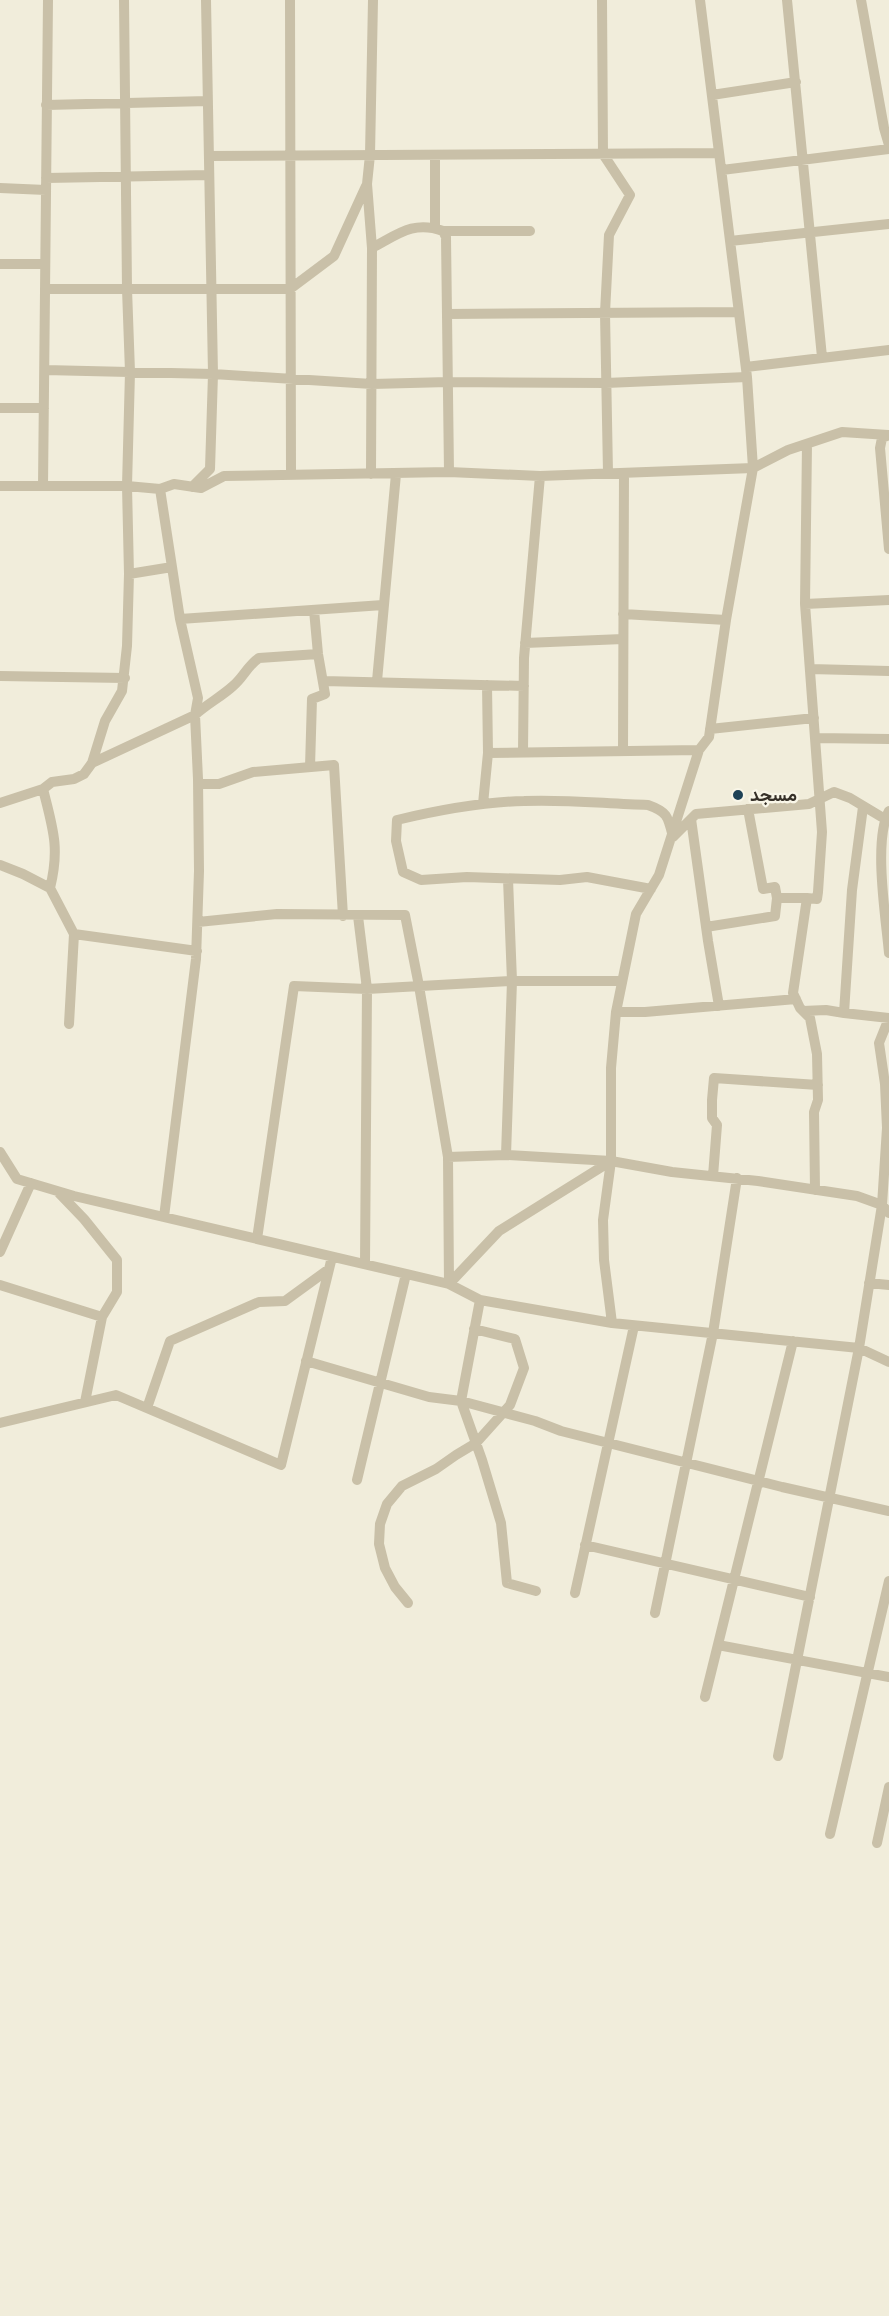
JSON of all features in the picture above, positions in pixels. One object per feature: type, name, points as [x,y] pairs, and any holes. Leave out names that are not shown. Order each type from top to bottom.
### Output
[{"type":"street","points":[[43,486],[48,0]]},
{"type":"street","points":[[0,803],[43,789],[52,782],[74,779],[84,774],[92,763],[105,721],[122,691],[125,678],[129,574],[127,486],[130,372],[126,289],[124,0]]},
{"type":"street","points":[[192,487],[210,469],[213,374],[206,0]]},
{"type":"street","points":[[290,0],[291,475]]},
{"type":"street","points":[[371,474],[372,248],[366,184],[370,155],[373,0]]},
{"type":"street","points":[[602,0],[603,154],[630,195],[609,235],[605,313],[608,473]]},
{"type":"street","points":[[612,1323],[604,1260],[603,1220],[611,1161],[611,1068],[616,1012],[636,914],[651,889],[673,837],[699,750],[709,737],[726,621],[753,468],[747,372],[700,0]]},
{"type":"street","points":[[787,0],[822,357]]},
{"type":"street","points":[[722,170],[889,147],[861,0]]},
{"type":"street","points":[[712,95],[796,82]]},
{"type":"street","points":[[46,105],[208,101]]},
{"type":"street","points":[[209,156],[719,153]]},
{"type":"street","points":[[435,155],[439,230],[446,237],[449,472]]},
{"type":"street","points":[[46,178],[209,175]]},
{"type":"street","points":[[45,289],[290,290],[334,256],[366,184]]},
{"type":"street","points":[[0,188],[46,190]]},
{"type":"street","points":[[730,241],[889,224]]},
{"type":"street","points":[[372,248],[413,226],[439,230],[530,231]]},
{"type":"street","points":[[0,264],[45,264]]},
{"type":"street","points":[[447,314],[739,312]]},
{"type":"street","points":[[45,370],[213,374],[372,384],[606,383],[747,372],[822,357],[889,350]]},
{"type":"street","points":[[0,408],[44,408]]},
{"type":"street","points":[[0,486],[127,486],[160,489],[174,484],[201,488],[224,476],[449,472],[540,476],[753,468],[788,450],[842,432],[888,435]]},
{"type":"street","points":[[888,435],[882,438],[880,448],[889,549]]},
{"type":"street","points":[[777,898],[817,899],[822,832],[805,604],[807,444]]},
{"type":"street","points":[[623,750],[624,473]]},
{"type":"street","points":[[377,681],[382,605],[396,474]]},
{"type":"street","points":[[523,751],[525,643],[540,476]]},
{"type":"street","points":[[160,489],[180,619],[198,698],[195,715],[199,784],[197,951],[164,1217]]},
{"type":"street","points":[[129,574],[172,567]]},
{"type":"street","points":[[805,604],[889,600]]},
{"type":"street","points":[[180,619],[382,605]]},
{"type":"street","points":[[310,767],[312,699],[325,694],[318,654],[315,610]]},
{"type":"street","points":[[623,614],[726,621]]},
{"type":"street","points":[[525,643],[623,639]]},
{"type":"street","points":[[92,763],[195,715],[235,684],[259,658],[318,654]]},
{"type":"street","points":[[810,669],[889,671]]},
{"type":"street","points":[[0,676],[125,678]]},
{"type":"street","points":[[324,681],[524,686]]},
{"type":"street","points":[[483,804],[488,753],[487,685]]},
{"type":"street","points":[[710,729],[814,718]]},
{"type":"street","points":[[816,738],[889,739]]},
{"type":"street","points":[[488,753],[699,750]]},
{"type":"street","points":[[199,784],[219,784],[253,772],[334,765],[343,916]]},
{"type":"street","points":[[43,789],[54,832],[56,863],[50,888]]},
{"type":"street","points":[[673,837],[696,814],[809,804],[834,792],[850,798],[863,807],[887,815],[882,871],[889,953]]},
{"type":"street","points":[[651,889],[587,878],[421,880],[403,872],[396,841],[397,820],[434,811],[526,800],[648,805],[662,810],[668,818],[673,837]]},
{"type":"street","points":[[844,1013],[852,891],[863,807]]},
{"type":"street","points":[[706,927],[775,916],[777,898],[775,887],[763,889],[748,809]]},
{"type":"street","points":[[691,819],[719,1006]]},
{"type":"street","points":[[0,866],[23,874],[50,888],[74,934],[69,1024]]},
{"type":"street","points":[[506,1155],[513,981],[508,879]]},
{"type":"street","points":[[807,898],[793,993],[803,1011],[810,1018],[817,1054],[818,1100],[814,1112],[815,1190]]},
{"type":"street","points":[[198,922],[277,914],[405,915],[448,1157],[449,1284]]},
{"type":"street","points":[[358,916],[367,989],[365,1264]]},
{"type":"street","points":[[74,934],[197,951]]},
{"type":"street","points":[[257,1239],[294,986],[367,989],[513,981],[622,981]]},
{"type":"street","points":[[616,1012],[645,1012],[796,999]]},
{"type":"street","points":[[778,1756],[885,1209],[887,1084],[879,1043],[889,1018],[826,1010],[803,1011]]},
{"type":"street","points":[[713,1176],[717,1125],[712,1118],[714,1078],[818,1085]]},
{"type":"street","points":[[1,1153],[17,1179],[56,1191],[449,1284],[480,1300],[634,1326],[859,1348],[889,1362]]},
{"type":"street","points":[[448,1157],[506,1155],[611,1161],[672,1172],[857,1196],[885,1209]]},
{"type":"street","points":[[449,1284],[499,1230],[611,1161]]},
{"type":"street","points":[[655,1613],[712,1333],[737,1179]]},
{"type":"street","points":[[0,1252],[31,1183]]},
{"type":"street","points":[[56,1191],[84,1219],[117,1260],[117,1292],[102,1317],[85,1402]]},
{"type":"street","points":[[0,1224],[13,1224],[0,1252]]},
{"type":"street","points":[[0,1423],[116,1395],[281,1465],[332,1257]]},
{"type":"street","points":[[147,1408],[170,1341],[259,1302],[285,1301],[329,1269]]},
{"type":"street","points":[[357,1480],[406,1274]]},
{"type":"street","points":[[869,1283],[889,1285]]},
{"type":"street","points":[[0,1286],[102,1317]]},
{"type":"street","points":[[480,1300],[460,1401],[501,1523],[507,1583],[536,1592]]},
{"type":"street","points":[[575,1593],[634,1326]]},
{"type":"street","points":[[408,1603],[395,1587],[385,1568],[379,1544],[380,1524],[387,1504],[402,1486],[436,1469],[476,1443],[510,1405],[524,1368],[514,1339],[474,1329]]},
{"type":"street","points":[[705,1697],[793,1341]]},
{"type":"street","points":[[306,1361],[429,1397],[460,1401],[503,1412],[561,1431],[758,1481],[889,1511]]},
{"type":"street","points":[[585,1545],[810,1598]]},
{"type":"street","points":[[830,1834],[889,1581]]},
{"type":"street","points":[[718,1645],[889,1677]]},
{"type":"street","points":[[877,1843],[889,1787]]},
{"type":"place","name":"مسجد","points":[[738,795]]}]
